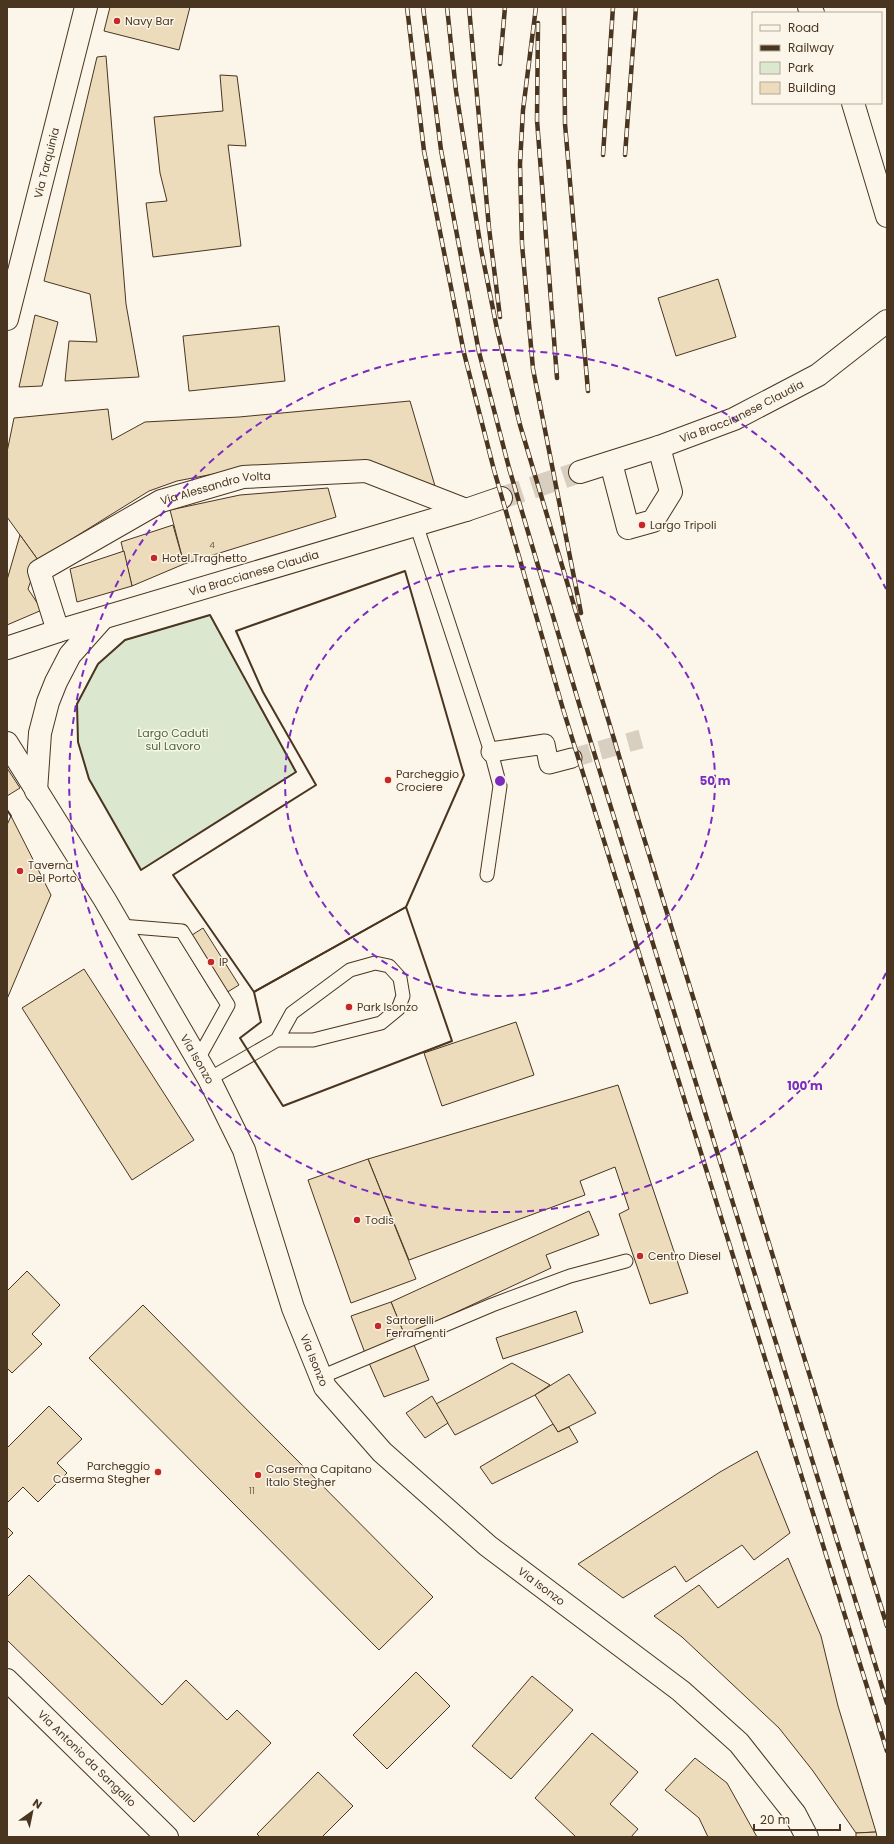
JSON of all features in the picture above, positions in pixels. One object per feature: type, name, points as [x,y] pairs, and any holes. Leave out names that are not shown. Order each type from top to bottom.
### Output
[{"type":"street","name":"Via Tarquinia","points":[[7,319],[86,7]]},
{"type":"street","points":[[853,104],[887,216]]},
{"type":"street","name":"Via Braccianese Claudia","points":[[580,472],[659,447],[734,419],[818,375],[887,321]]},
{"type":"street","points":[[611,463],[628,528],[653,521],[671,492],[659,447]]},
{"type":"street","name":"Via Alessandro Volta","points":[[58,631],[39,572],[161,501],[243,477],[366,471],[466,510]]},
{"type":"street","name":"Via Braccianese Claudia","points":[[7,648],[58,631],[466,510],[501,498]]},
{"type":"street","points":[[36,791],[40,733],[48,702],[56,682],[70,655],[102,619]]},
{"type":"street","name":"Via Isonzo","points":[[7,743],[120,926],[209,1079],[244,1150],[292,1308],[325,1387],[382,1452],[488,1546],[681,1690],[739,1744],[795,1814],[807,1837]]},
{"type":"street","points":[[492,752],[545,744],[549,764],[572,758]]},
{"type":"street","name":"Via Antonio da Sangallo","points":[[7,1680],[159,1834]]},
{"type":"lane","points":[[416,524],[492,752],[500,786],[486,875]]},
{"type":"lane","points":[[120,926],[182,932],[228,1005],[198,1059]]},
{"type":"lane","points":[[209,1079],[277,1040],[313,1040],[381,1023],[398,1009],[403,996],[400,978],[389,966],[375,963],[350,970],[292,1013],[277,1040]]},
{"type":"lane","points":[[321,1377],[492,1305],[570,1276],[626,1261]]},
{"type":"green space","name":"Largo Caduti sul Lavoro","points":[[210,615],[296,772],[141,870],[89,779],[78,742],[77,704],[98,664],[125,640]]},
{"type":"building","points":[[110,7],[190,7],[179,50],[104,31]]},
{"type":"building","points":[[106,56],[126,304],[139,377],[65,381],[69,341],[97,342],[90,294],[44,281],[97,57]]},
{"type":"building","points":[[220,75],[237,76],[246,146],[228,145],[241,246],[153,257],[146,203],[167,201],[160,173],[154,117],[223,111]]},
{"type":"building","points":[[718,279],[736,337],[676,356],[658,298]]},
{"type":"building","points":[[35,315],[58,322],[42,386],[19,387]]},
{"type":"building","points":[[279,326],[285,381],[189,391],[183,336]]},
{"type":"building","points":[[410,401],[435,486],[250,467],[177,481],[149,491],[38,560],[7,517],[7,452],[14,418],[108,409],[112,440],[145,422],[239,417]]},
{"type":"building","points":[[328,488],[336,517],[184,564],[170,510],[240,495]]},
{"type":"building","name":"Hotel Traghetto","points":[[173,525],[184,564],[132,586],[121,542]]},
{"type":"building","points":[[20,535],[38,560],[28,589],[42,610],[7,625],[7,580]]},
{"type":"building","points":[[124,551],[132,586],[77,602],[70,569]]},
{"type":"building","points":[[7,768],[20,788],[7,796]]},
{"type":"building","points":[[11,816],[51,895],[7,999],[7,825]]},
{"type":"building","points":[[203,928],[239,985],[216,999],[181,942]]},
{"type":"building","points":[[84,969],[194,1140],[132,1180],[22,1008]]},
{"type":"building","points":[[516,1022],[534,1075],[442,1106],[424,1053]]},
{"type":"building","points":[[618,1085],[688,1293],[650,1304],[619,1214],[629,1209],[615,1167],[580,1181],[585,1195],[409,1260],[368,1159]]},
{"type":"building","name":"Todis","points":[[368,1159],[416,1279],[351,1303],[308,1180]]},
{"type":"building","points":[[589,1211],[599,1235],[546,1255],[551,1268],[405,1336],[391,1302]]},
{"type":"building","points":[[27,1271],[60,1305],[32,1334],[42,1344],[12,1373],[7,1368],[7,1291]]},
{"type":"building","name":"Sartorelli Ferramenti","points":[[391,1302],[405,1336],[365,1353],[351,1316]]},
{"type":"building","name":"Caserma Capitano Italo Stegher","points":[[143,1305],[433,1597],[379,1650],[89,1358]]},
{"type":"building","points":[[576,1311],[583,1332],[503,1359],[496,1338]]},
{"type":"building","points":[[414,1345],[429,1380],[384,1397],[369,1363]]},
{"type":"building","points":[[512,1363],[550,1385],[535,1395],[455,1435],[436,1404]]},
{"type":"building","points":[[569,1374],[596,1413],[558,1432],[535,1395]]},
{"type":"building","points":[[432,1396],[448,1423],[425,1438],[406,1413]]},
{"type":"building","points":[[49,1406],[82,1439],[57,1463],[67,1473],[38,1502],[23,1487],[7,1503],[7,1448]]},
{"type":"building","points":[[553,1424],[558,1432],[569,1427],[578,1442],[492,1484],[480,1467]]},
{"type":"building","points":[[757,1451],[790,1533],[754,1560],[742,1545],[686,1582],[675,1566],[623,1598],[578,1564],[720,1472]]},
{"type":"building","points":[[7,1527],[13,1533],[7,1539]]},
{"type":"building","points":[[788,1558],[821,1636],[838,1706],[876,1832],[856,1833],[813,1771],[779,1728],[682,1637],[654,1616],[699,1585],[718,1608]]},
{"type":"building","points":[[29,1575],[162,1705],[186,1680],[227,1720],[237,1710],[271,1743],[194,1822],[7,1640],[7,1597]]},
{"type":"building","points":[[416,1672],[450,1706],[387,1769],[353,1735]]},
{"type":"building","points":[[532,1676],[573,1710],[511,1779],[472,1746]]},
{"type":"building","points":[[592,1733],[638,1772],[610,1804],[638,1829],[631,1837],[576,1837],[535,1798]]},
{"type":"building","points":[[695,1758],[727,1783],[757,1837],[708,1837],[699,1818],[665,1790]]},
{"type":"building","points":[[318,1772],[353,1806],[322,1837],[260,1837],[257,1834]]},
{"type":"building","points":[[876,1832],[877,1837],[856,1837],[856,1833]]},
{"type":"tunnel","points":[[501,498],[580,472]]},
{"type":"tunnel","points":[[572,758],[641,739]]},
{"type":"railway","points":[[407,7],[424,151],[464,353],[494,470],[563,709],[887,1751]]},
{"type":"railway","points":[[423,7],[441,150],[479,352],[509,468],[580,707],[887,1703]]},
{"type":"railway","points":[[447,7],[456,91],[481,249],[497,329],[520,425],[631,796],[887,1626]]},
{"type":"railway","points":[[469,7],[489,228],[500,317]]},
{"type":"railway","points":[[500,64],[505,7]]},
{"type":"railway","points":[[536,7],[523,110],[520,164],[522,244],[533,369],[581,613]]},
{"type":"railway","points":[[564,7],[565,124],[588,391]]},
{"type":"railway","points":[[603,155],[613,7]]},
{"type":"railway","points":[[625,155],[636,7]]},
{"type":"railway","points":[[538,23],[537,120],[557,378]]},
{"type":"wall","points":[[405,571],[464,775],[406,907],[254,992],[173,875],[316,785],[263,692],[236,631],[405,571]]},
{"type":"wall","points":[[210,615],[296,772],[141,870],[89,779],[78,742],[77,704],[98,664],[125,640],[210,615]]},
{"type":"wall","points":[[7,810],[11,816]]},
{"type":"wall","points":[[406,907],[452,1041],[283,1106],[240,1038],[261,1022],[254,992],[406,907]]},
{"type":"place","name":"Navy Bar","points":[[117,21]]},
{"type":"place","name":"Largo Tripoli","points":[[642,525]]},
{"type":"place","name":"Hotel Traghetto","points":[[154,558]]},
{"type":"place","name":"Parcheggio Crociere","points":[[388,780]]},
{"type":"place","name":"Taverna Del Porto","points":[[20,871]]},
{"type":"place","name":"IP","points":[[211,962]]},
{"type":"place","name":"Park Isonzo","points":[[349,1007]]},
{"type":"place","name":"Todis","points":[[357,1220]]},
{"type":"place","name":"Centro Diesel","points":[[640,1256]]},
{"type":"place","name":"Sartorelli Ferramenti","points":[[378,1326]]},
{"type":"place","name":"Parcheggio Caserma Stegher","points":[[158,1472]]},
{"type":"place","name":"Caserma Capitano Italo Stegher","points":[[258,1475]]}]
